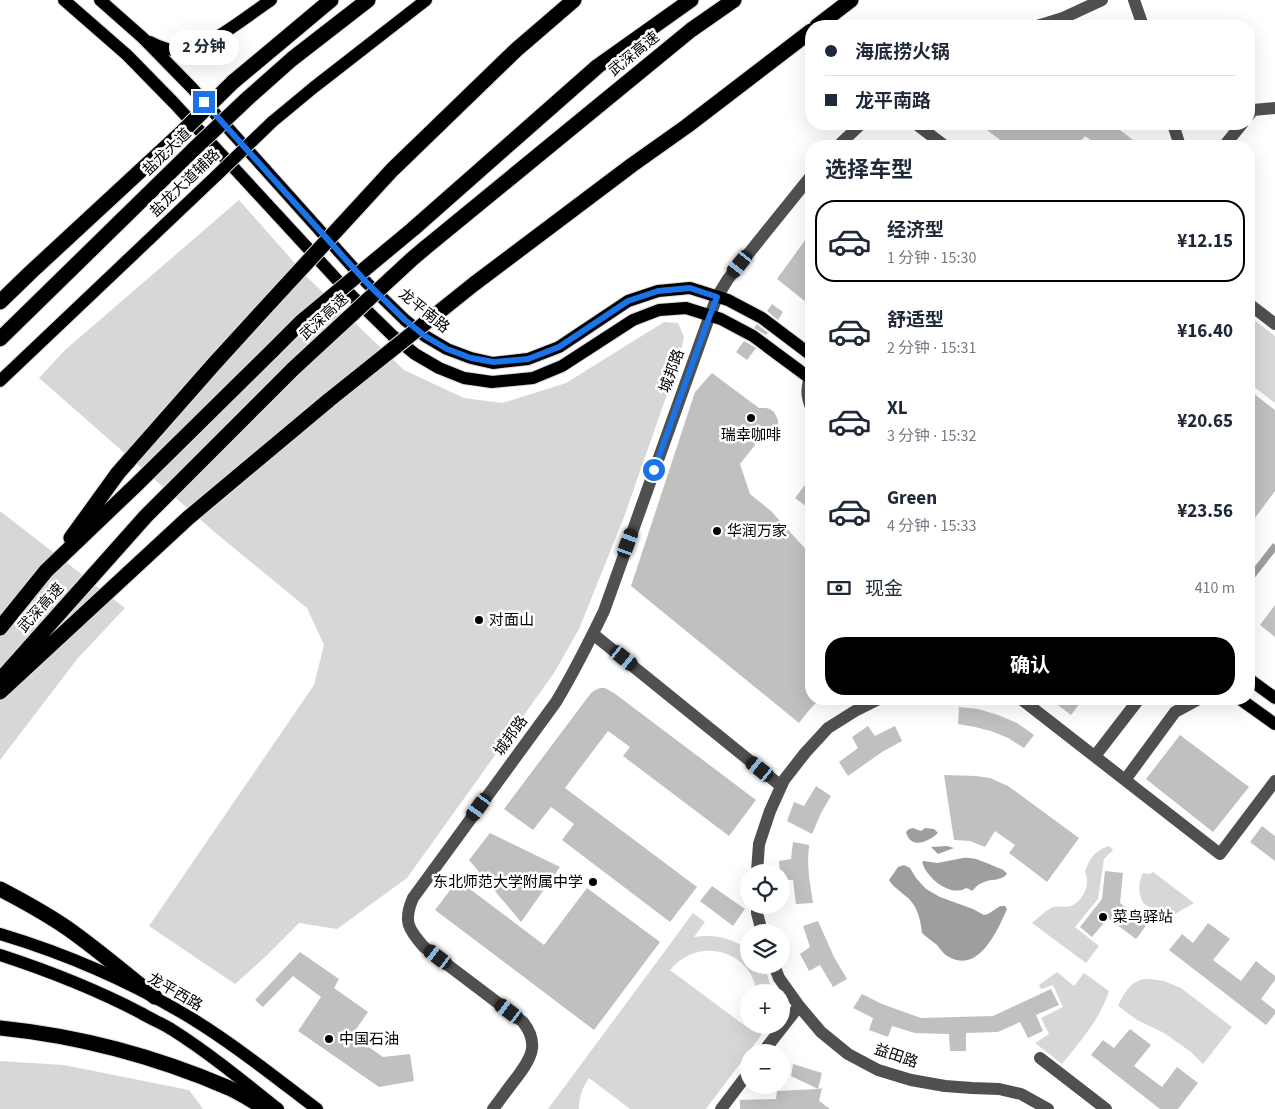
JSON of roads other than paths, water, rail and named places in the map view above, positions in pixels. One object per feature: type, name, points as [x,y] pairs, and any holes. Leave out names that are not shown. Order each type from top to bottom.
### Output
[{"type":"highway","name":"盐龙大道","points":[[0,302],[234,82],[332,0]]},
{"type":"highway","name":"盐龙大道","points":[[0,339],[248,98],[292,60],[368,0]]},
{"type":"highway","points":[[46,571],[118,473],[392,170],[516,50],[574,0]]},
{"type":"highway","name":"武深高速","points":[[0,628],[46,571],[301,322],[413,229],[598,66],[691,0]]},
{"type":"highway","name":"武深高速","points":[[0,680],[146,516],[294,369],[412,259],[691,30],[734,0]]},
{"type":"highway","points":[[825,20],[851,0]]},
{"type":"highway","points":[[0,692],[188,518],[329,400],[474,284],[805,36]]},
{"type":"highway","points":[[0,298],[31,272]]},
{"type":"highway","points":[[0,889],[28,903],[66,928],[93,947],[155,997]]},
{"type":"highway","points":[[0,1028],[63,1037],[148,1058],[231,1089],[266,1109]]},
{"type":"main road","points":[[64,0],[127,55],[174,103],[352,296],[393,336],[415,354],[439,368],[464,378],[492,382],[533,378],[562,366],[633,320],[659,310],[686,308],[721,319],[753,336],[805,374]]},
{"type":"main road","points":[[100,0],[143,38],[159,46],[174,50],[188,50],[202,45],[271,0]]},
{"type":"main road","name":"盐龙大道辅路","points":[[0,381],[272,122],[426,0]]},
{"type":"main road","name":"龙平南路","points":[[143,38],[192,88],[367,283],[405,320],[425,336],[447,349],[471,358],[494,362],[528,359],[559,347],[628,301],[658,291],[690,288],[728,300],[762,318],[805,350]]},
{"type":"main road","points":[[1255,683],[1275,698]]},
{"type":"main road","points":[[1248,705],[1275,724]]},
{"type":"main road","points":[[0,885],[28,903]]},
{"type":"main road","name":"龙平西路","points":[[0,934],[75,960],[155,997],[226,1042],[317,1109]]},
{"type":"main road","points":[[0,955],[85,986],[170,1029],[216,1060],[278,1109]]},
{"type":"street","points":[[1057,20],[1102,0]]},
{"type":"street","points":[[1134,0],[1141,20]]},
{"type":"street","points":[[1255,110],[1275,108]]},
{"type":"street","points":[[844,140],[855,130]]},
{"type":"street","points":[[924,130],[937,140]]},
{"type":"street","points":[[1229,140],[1237,130]]},
{"type":"street","name":"城邦路","points":[[493,1109],[527,1064],[532,1052],[529,1030],[523,1022],[424,947],[413,935],[408,922],[408,909],[413,898],[556,702],[574,673],[593,634],[612,587],[717,297],[728,279],[805,183]]},
{"type":"street","points":[[1255,309],[1275,324]]},
{"type":"street","points":[[593,634],[781,786]]},
{"type":"street","points":[[758,864],[759,844],[770,811],[784,780],[828,728],[867,705]]},
{"type":"street","points":[[1029,705],[1220,854],[1275,781]]},
{"type":"street","points":[[1095,756],[1134,705]]},
{"type":"street","points":[[1125,780],[1175,712],[1188,705]]},
{"type":"street","name":"益田路","points":[[777,974],[799,1006],[820,1032],[848,1054],[878,1070],[911,1080],[945,1086],[999,1089],[1021,1094],[1048,1109]]},
{"type":"street","points":[[769,1044],[799,1006]]},
{"type":"street","points":[[1040,1058],[1106,1109]]},
{"type":"street","points":[[721,1109],[740,1084]]},
{"type":"place","name":"瑞幸咖啡","points":[[751,418]]},
{"type":"place","name":"华润万家","points":[[717,531]]},
{"type":"place","name":"对面山","points":[[479,620]]},
{"type":"place","name":"东北师范大学附属中学","points":[[593,882]]},
{"type":"place","name":"菜鸟驿站","points":[[1103,917]]},
{"type":"place","name":"中国石油","points":[[329,1039]]}]
